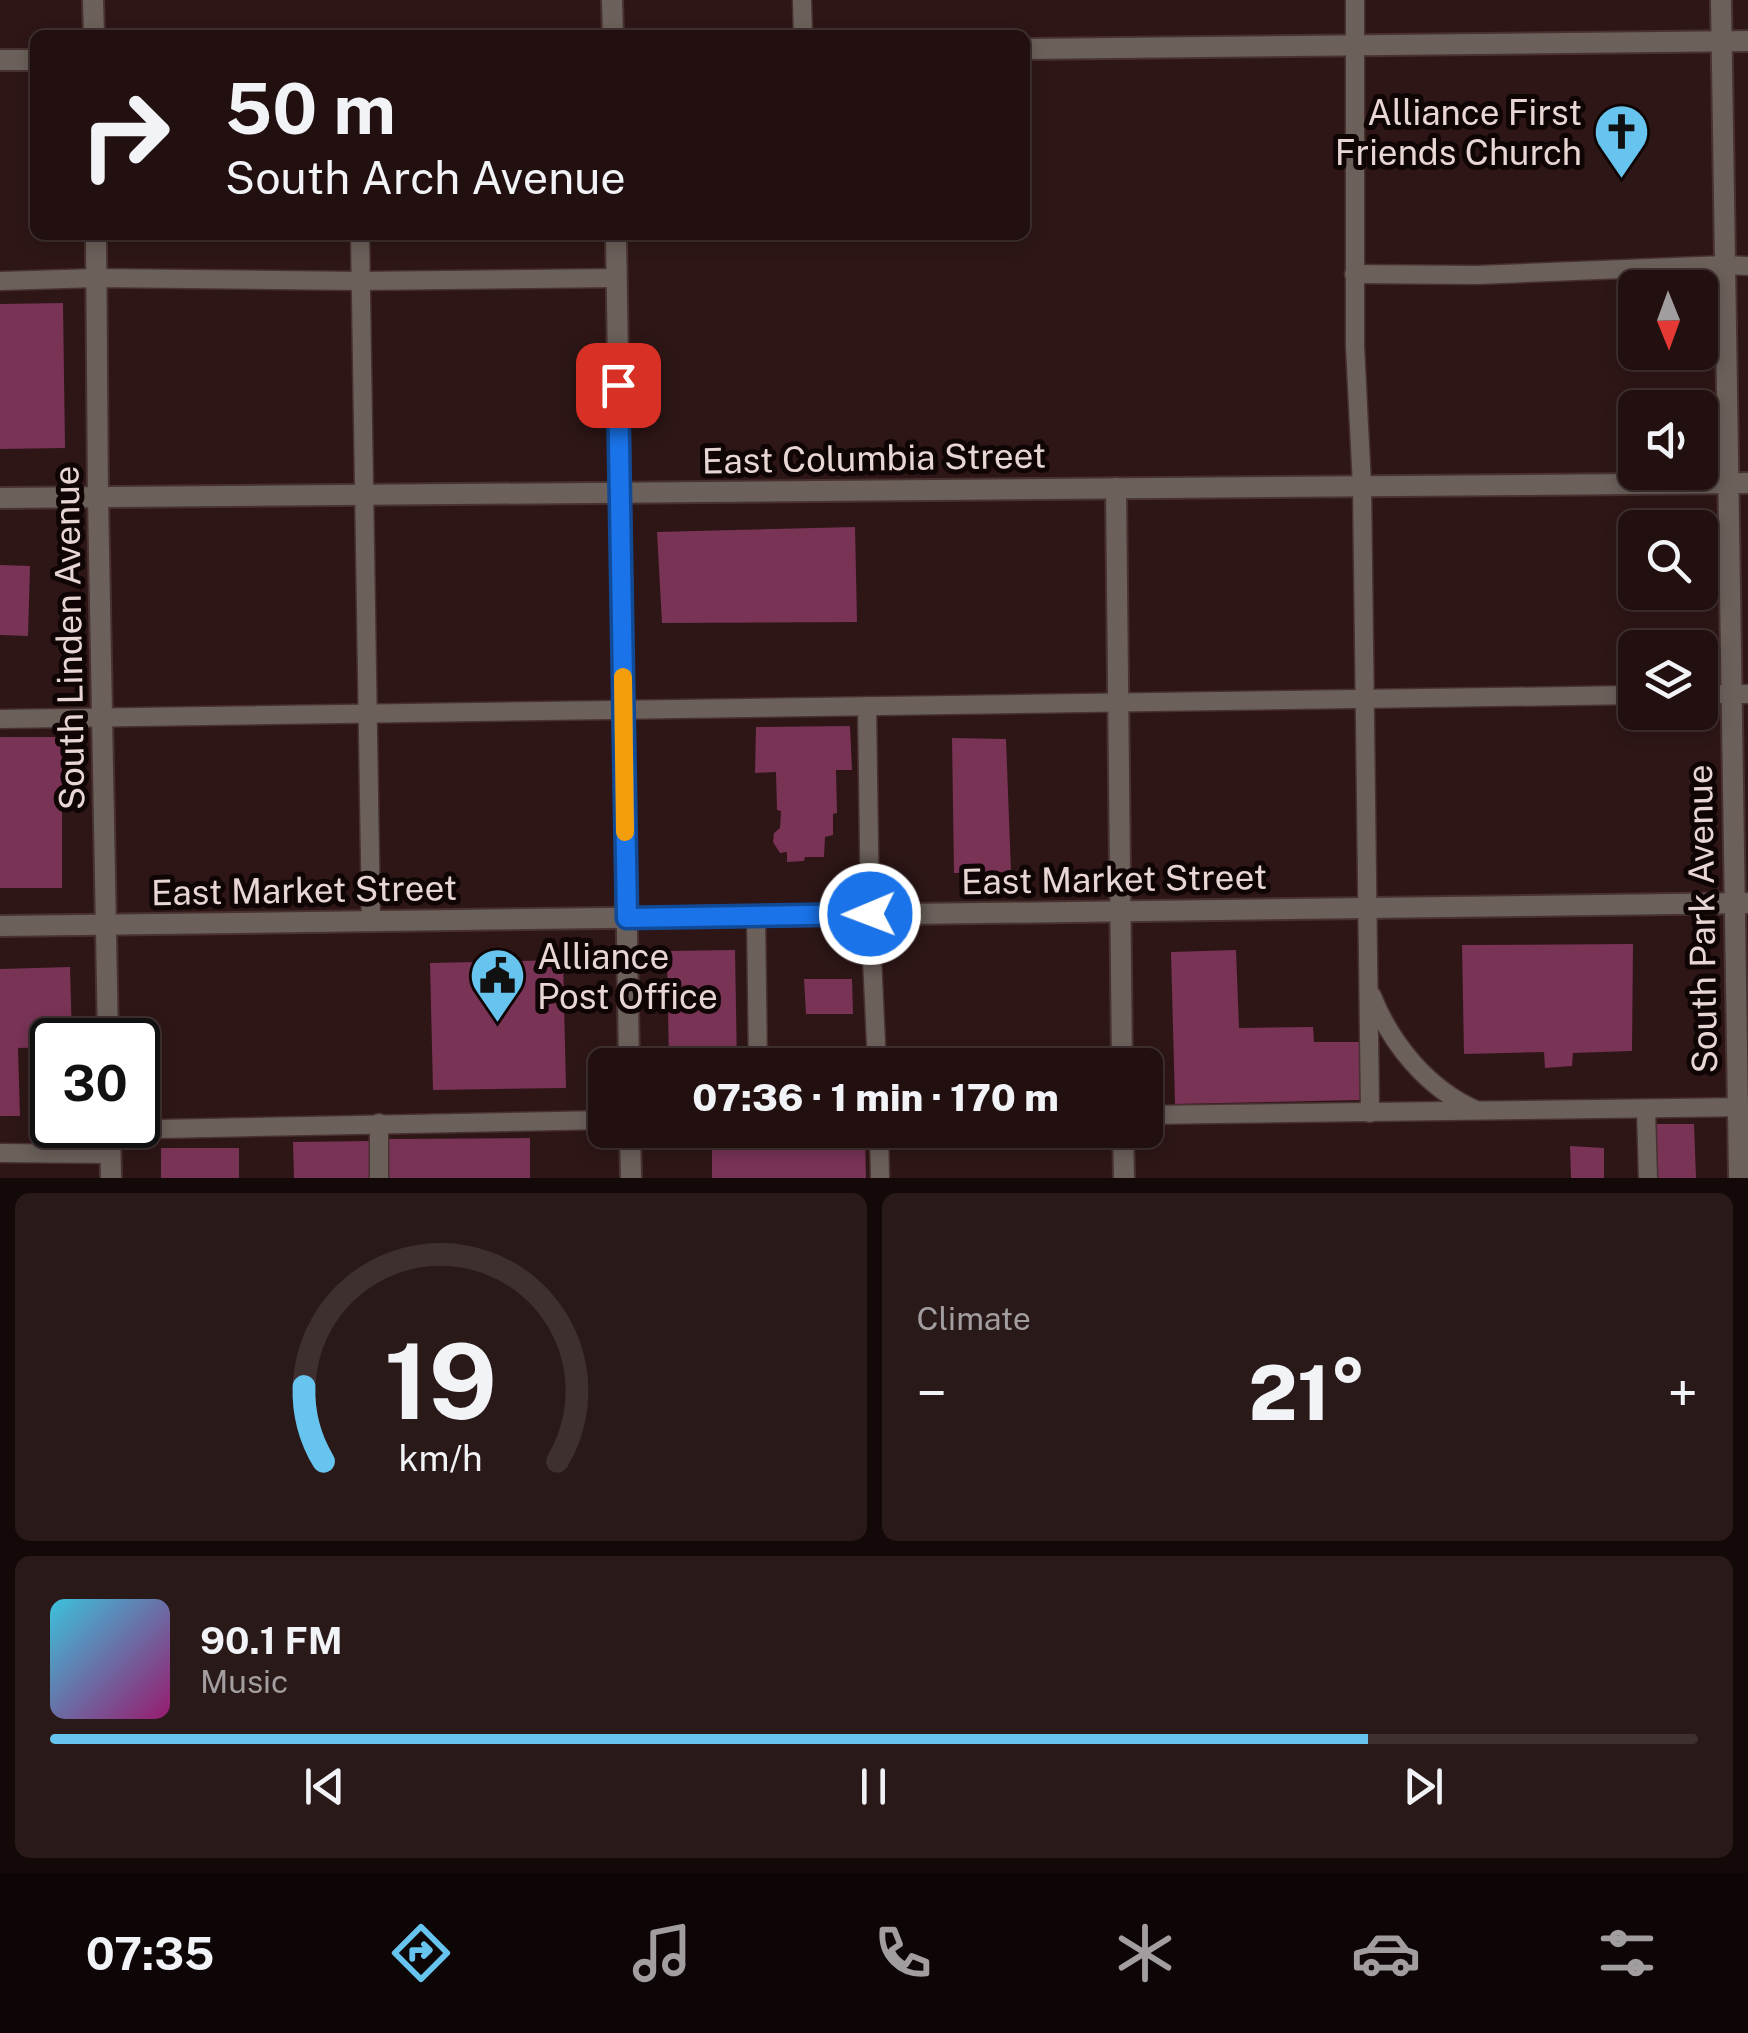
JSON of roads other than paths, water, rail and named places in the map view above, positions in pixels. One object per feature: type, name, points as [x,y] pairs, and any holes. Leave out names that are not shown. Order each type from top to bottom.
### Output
[{"type":"street","points":[[93,0],[94,30]]},
{"type":"street","points":[[612,0],[613,30]]},
{"type":"street","name":"South Park Avenue","points":[[1721,0],[1725,264],[1738,483],[1743,1107],[1738,1178]]},
{"type":"street","points":[[1030,49],[1748,41]]},
{"type":"street","points":[[0,60],[30,60]]},
{"type":"street","name":"South Linden Avenue","points":[[96,240],[108,1018]]},
{"type":"street","points":[[616,240],[629,1048]]},
{"type":"street","name":"East Columbia Street","points":[[0,498],[1738,483]]},
{"type":"street","points":[[1116,488],[1122,1048]]},
{"type":"street","name":"East Market Street","points":[[0,926],[1741,903]]},
{"type":"street","points":[[111,1148],[111,1178]]},
{"type":"street","points":[[630,1148],[631,1178]]},
{"type":"street","points":[[1123,1148],[1124,1178]]},
{"type":"lane","points":[[802,0],[803,30]]},
{"type":"lane","points":[[1355,0],[1354,346],[1362,486],[1370,1113]]},
{"type":"lane","points":[[360,240],[371,921]]},
{"type":"lane","points":[[1354,274],[1478,275],[1748,266]]},
{"type":"lane","points":[[0,281],[616,278]]},
{"type":"lane","points":[[0,719],[1618,695]]},
{"type":"lane","points":[[867,706],[876,1048]]},
{"type":"lane","points":[[756,916],[758,1048]]},
{"type":"lane","points":[[1368,986],[1393,1038],[1414,1066],[1440,1089],[1479,1112]]},
{"type":"lane","points":[[1163,1116],[1743,1107]]},
{"type":"lane","points":[[1646,1109],[1648,1178]]},
{"type":"lane","points":[[160,1126],[588,1120]]},
{"type":"lane","points":[[379,1123],[380,1178]]},
{"type":"lane","points":[[879,1148],[880,1178]]},
{"type":"lane","points":[[0,1153],[111,1154]]},
{"type":"place","name":"Alliance First Friends Church","points":[[1621,181]]},
{"type":"place","name":"Alliance Post Office","points":[[498,1025]]}]
